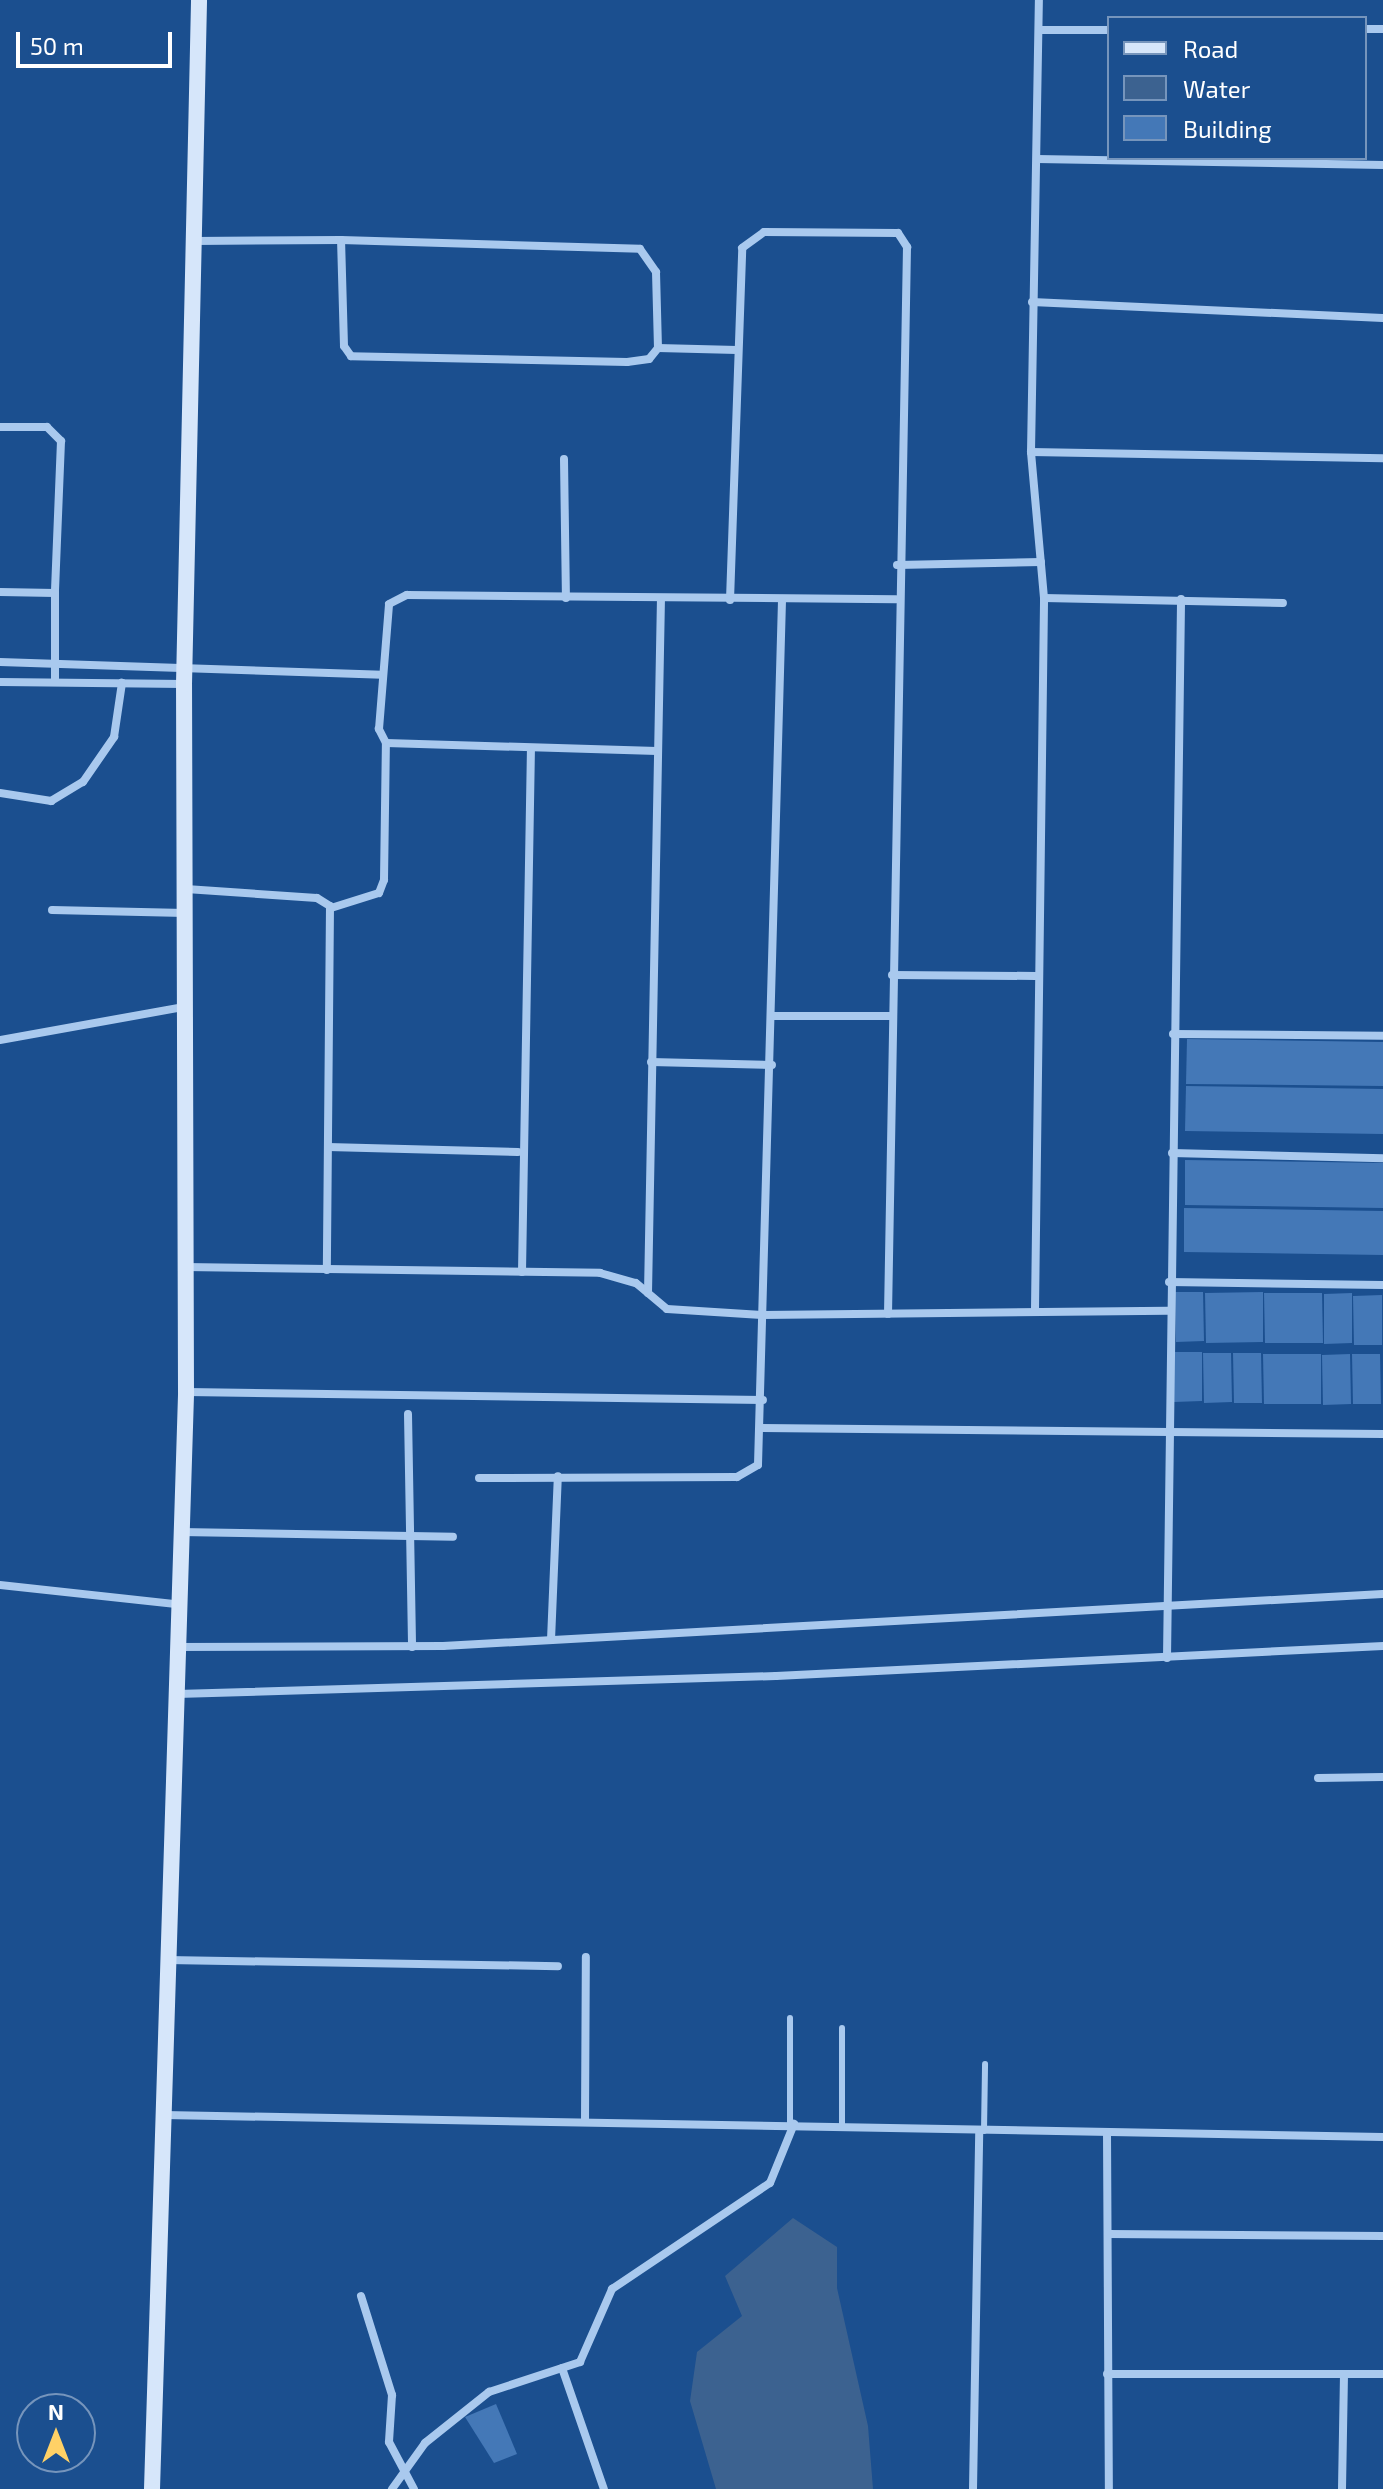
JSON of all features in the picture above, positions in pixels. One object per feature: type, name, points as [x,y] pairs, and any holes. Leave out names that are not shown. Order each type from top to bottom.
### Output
[{"type":"street","points":[[152,2489],[173,1694],[186,1392],[183,1267],[186,1007],[184,664],[199,0]]},
{"type":"street","points":[[1035,1309],[1036,976],[1044,598],[1031,452],[1039,0]]},
{"type":"street","points":[[1040,30],[1107,30]]},
{"type":"street","points":[[1037,159],[1383,165]]},
{"type":"street","points":[[730,600],[737,350],[746,238],[764,232],[903,236],[888,1314]]},
{"type":"street","points":[[193,241],[341,240],[640,249],[656,272],[658,348],[649,359],[627,362],[351,356],[344,346],[341,240]]},
{"type":"street","points":[[1032,302],[1383,318]]},
{"type":"street","points":[[658,348],[737,350]]},
{"type":"street","points":[[0,427],[47,427],[61,441],[55,682]]},
{"type":"street","points":[[1031,452],[1383,458]]},
{"type":"street","points":[[564,459],[566,598]]},
{"type":"street","points":[[897,565],[1041,562]]},
{"type":"street","points":[[0,592],[55,593]]},
{"type":"street","points":[[331,908],[379,893],[384,880],[386,743],[379,734],[384,617],[395,598],[896,599]]},
{"type":"street","points":[[1044,598],[1283,603]]},
{"type":"street","points":[[1167,1658],[1168,1311],[1181,599]]},
{"type":"street","points":[[648,1293],[661,600]]},
{"type":"street","points":[[479,1478],[737,1477],[758,1465],[763,1400],[762,1315],[774,1016],[782,601]]},
{"type":"street","points":[[0,662],[184,664],[382,675]]},
{"type":"street","points":[[0,682],[184,684]]},
{"type":"street","points":[[0,793],[51,801],[83,782],[114,737],[122,683]]},
{"type":"street","points":[[386,743],[657,751]]},
{"type":"street","points":[[522,1272],[518,1152],[531,748]]},
{"type":"street","points":[[186,889],[317,898],[331,908]]},
{"type":"street","points":[[327,1270],[331,908]]},
{"type":"street","points":[[52,910],[185,913]]},
{"type":"street","points":[[892,975],[1036,976]]},
{"type":"street","points":[[0,1040],[186,1007]]},
{"type":"street","points":[[774,1016],[892,1016]]},
{"type":"street","points":[[1173,1034],[1383,1036]]},
{"type":"street","points":[[651,1062],[772,1065]]},
{"type":"street","points":[[328,1147],[518,1152]]},
{"type":"street","points":[[1172,1153],[1383,1158]]},
{"type":"street","points":[[183,1267],[616,1274],[648,1293],[667,1309],[762,1315],[1035,1309],[1168,1311]]},
{"type":"street","points":[[1169,1282],[1383,1285]]},
{"type":"street","points":[[186,1392],[763,1400]]},
{"type":"street","points":[[408,1414],[412,1647]]},
{"type":"street","points":[[762,1428],[1383,1434]]},
{"type":"street","points":[[551,1640],[558,1476]]},
{"type":"street","points":[[180,1532],[453,1537]]},
{"type":"street","points":[[0,1585],[176,1604]]},
{"type":"street","points":[[175,1647],[412,1647],[1383,1594]]},
{"type":"street","points":[[173,1694],[1167,1658],[1383,1646]]},
{"type":"street","points":[[1318,1778],[1383,1777]]},
{"type":"street","points":[[585,2121],[586,1957]]},
{"type":"street","points":[[166,1960],[558,1966]]},
{"type":"street","points":[[160,2115],[1383,2137]]},
{"type":"street","points":[[392,2489],[425,2443],[489,2392],[585,2358],[612,2289],[770,2183],[792,2124]]},
{"type":"street","points":[[973,2489],[982,2131]]},
{"type":"street","points":[[1107,2133],[1109,2489]]},
{"type":"street","points":[[1108,2234],[1383,2236]]},
{"type":"street","points":[[361,2296],[392,2395],[387,2436],[401,2473],[414,2489]]},
{"type":"street","points":[[562,2368],[604,2489]]},
{"type":"street","points":[[1107,2374],[1383,2374]]},
{"type":"street","points":[[1342,2489],[1344,2374]]},
{"type":"lane","points":[[790,2018],[792,2124]]},
{"type":"lane","points":[[842,2028],[842,2126]]},
{"type":"lane","points":[[982,2131],[985,2064]]},
{"type":"water","points":[[793,2218],[837,2247],[837,2288],[868,2426],[873,2489],[716,2489],[690,2401],[697,2352],[742,2316],[725,2276]]},
{"type":"building","points":[[1187,1039],[1383,1042],[1383,1086],[1186,1084]]},
{"type":"building","points":[[1186,1086],[1383,1089],[1383,1134],[1185,1131]]},
{"type":"building","points":[[1185,1160],[1383,1163],[1383,1208],[1185,1205]]},
{"type":"building","points":[[1184,1208],[1383,1211],[1383,1255],[1184,1252]]},
{"type":"building","points":[[1175,1292],[1203,1292],[1204,1341],[1176,1342]]},
{"type":"building","points":[[1263,1292],[1263,1342],[1206,1343],[1205,1293]]},
{"type":"building","points":[[1264,1293],[1322,1293],[1323,1343],[1265,1343]]},
{"type":"building","points":[[1352,1293],[1352,1343],[1324,1344],[1324,1294]]},
{"type":"building","points":[[1382,1295],[1382,1345],[1354,1345],[1353,1296]]},
{"type":"building","points":[[1173,1352],[1202,1352],[1202,1401],[1174,1402]]},
{"type":"building","points":[[1203,1353],[1231,1353],[1232,1402],[1204,1403]]},
{"type":"building","points":[[1233,1353],[1261,1353],[1262,1403],[1234,1403]]},
{"type":"building","points":[[1263,1354],[1321,1354],[1321,1404],[1264,1404]]},
{"type":"building","points":[[1350,1354],[1351,1404],[1323,1405],[1322,1355]]},
{"type":"building","points":[[1352,1354],[1380,1354],[1381,1404],[1353,1404]]},
{"type":"building","points":[[496,2404],[517,2454],[494,2463],[465,2417]]}]
